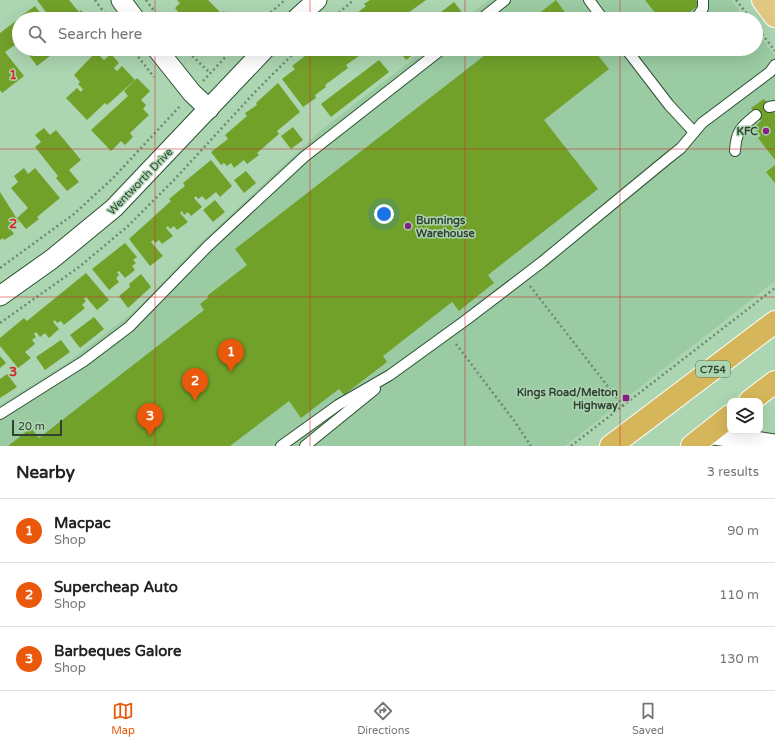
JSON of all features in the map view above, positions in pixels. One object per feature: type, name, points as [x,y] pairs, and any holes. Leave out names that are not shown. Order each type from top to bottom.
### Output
[{"type":"highway","points":[[754,338],[775,314]]},
{"type":"highway","name":"C754","points":[[611,446],[775,322]]},
{"type":"highway","points":[[754,398],[775,382]]},
{"type":"highway","points":[[699,440],[727,418]]},
{"type":"main road","points":[[763,0],[775,16]]},
{"type":"street","points":[[121,0],[130,12]]},
{"type":"street","points":[[304,12],[317,0]]},
{"type":"street","points":[[163,56],[176,71],[200,83],[213,104]]},
{"type":"street","name":"Wentworth Drive","points":[[0,296],[52,259],[114,208],[258,56]]},
{"type":"street","points":[[699,440],[775,444]]},
{"type":"lane","points":[[490,12],[505,0]]},
{"type":"lane","points":[[589,0],[598,12]]},
{"type":"lane","points":[[700,12],[703,8],[703,0]]},
{"type":"lane","points":[[0,414],[89,357],[129,327],[208,246],[304,157],[433,56]]},
{"type":"lane","points":[[631,56],[669,105],[694,132]]},
{"type":"lane","points":[[281,446],[338,405],[390,375],[548,258],[666,160],[702,123],[773,69]]},
{"type":"lane","points":[[735,151],[738,132],[756,115]]},
{"type":"lane","points":[[306,446],[358,405],[390,375]]},
{"type":"path","points":[[95,0],[104,12]]},
{"type":"path","points":[[146,0],[155,12]]},
{"type":"path","points":[[271,12],[284,0]]},
{"type":"path","points":[[339,12],[354,0]]},
{"type":"path","points":[[736,0],[745,12]]},
{"type":"path","points":[[763,35],[775,51]]},
{"type":"path","points":[[188,56],[200,83]]},
{"type":"path","points":[[0,268],[74,214],[113,178],[226,56]]},
{"type":"path","points":[[525,290],[530,286],[623,406]]},
{"type":"path","points":[[571,446],[775,288]]},
{"type":"path","points":[[460,341],[455,345],[515,422],[531,446]]},
{"type":"shaded area","points":[[489,0],[731,0],[740,12],[473,12]]},
{"type":"shaded area","points":[[763,41],[775,56],[775,281],[565,446],[0,446],[0,405],[70,361],[137,309],[195,248],[319,132],[417,56],[763,56]]},
{"type":"building","points":[[37,0],[69,0],[79,12],[46,12]]},
{"type":"building","points":[[177,0],[208,0],[220,12],[178,12],[175,8],[180,3]]},
{"type":"building","points":[[370,0],[426,0],[409,12],[358,12],[366,6],[364,4]]},
{"type":"building","points":[[556,0],[565,12],[541,12]]},
{"type":"building","points":[[645,0],[696,0],[700,4],[690,12],[654,12]]},
{"type":"building","points":[[454,2],[462,12],[441,12]]},
{"type":"building","points":[[35,6],[40,12],[27,12]]},
{"type":"building","points":[[12,24],[12,47],[5,52],[24,76],[2,93],[0,90],[0,33]]},
{"type":"building","points":[[30,56],[50,56],[37,66]]},
{"type":"building","points":[[92,56],[100,56],[104,60],[109,56],[113,56],[119,63],[114,68],[117,71],[122,66],[135,80],[107,105],[105,103],[87,120],[66,98],[77,88],[81,92],[83,89],[78,84],[80,82],[74,75]]},
{"type":"building","points":[[305,56],[359,56],[346,65],[348,68],[325,85],[326,87],[315,95],[316,98],[303,107],[282,79],[295,69],[292,66]]},
{"type":"building","points":[[403,56],[411,56],[406,60]]},
{"type":"building","name":"Bunnings Warehouse","points":[[484,56],[599,56],[609,69],[544,120],[598,189],[488,275],[494,283],[459,311],[452,302],[383,356],[387,362],[344,395],[339,389],[301,418],[289,401],[230,446],[8,446],[31,428],[39,438],[204,310],[200,304],[209,297],[207,296],[247,265],[235,249]]},
{"type":"building","points":[[379,60],[389,72],[331,117],[321,104]]},
{"type":"building","points":[[137,78],[150,91],[141,100],[146,105],[143,109],[149,115],[130,133],[133,137],[125,145],[121,141],[111,151],[91,130],[128,96],[124,91]]},
{"type":"building","points":[[278,83],[300,112],[277,131],[279,134],[257,153],[259,155],[247,164],[244,160],[234,168],[231,163],[227,166],[224,163],[221,165],[211,152],[228,139],[225,135],[247,116],[245,113],[257,105],[256,103]]},
{"type":"building","name":"KFC","points":[[764,99],[775,114],[775,160],[758,138],[761,136],[754,127],[761,121],[751,108]]},
{"type":"building","points":[[293,127],[303,140],[291,149],[281,136]]},
{"type":"building","points":[[44,128],[50,135],[56,130],[81,160],[69,170],[79,182],[67,191],[56,178],[58,176],[35,147],[41,142],[35,135]]},
{"type":"building","points":[[211,160],[232,186],[220,197],[216,192],[206,200],[202,196],[198,199],[196,196],[194,198],[202,207],[191,216],[188,212],[184,215],[182,211],[180,213],[188,222],[177,230],[174,226],[170,229],[168,226],[166,228],[173,236],[162,244],[159,240],[155,243],[153,240],[151,242],[163,256],[150,266],[129,239],[171,201],[169,199],[185,186],[183,183]]},
{"type":"building","points":[[775,165],[775,183],[766,172]]},
{"type":"building","points":[[24,168],[28,174],[35,168],[60,198],[37,217],[39,219],[26,229],[17,218],[28,208],[11,188],[18,182],[14,176]]},
{"type":"building","points":[[246,171],[256,183],[244,193],[234,180]]},
{"type":"building","points":[[0,192],[19,222],[10,228],[14,234],[4,240],[3,238],[0,240]]},
{"type":"building","points":[[215,200],[225,212],[213,222],[203,210]]},
{"type":"building","points":[[125,243],[137,257],[133,260],[136,263],[132,266],[135,270],[125,278],[119,271],[117,272],[119,275],[116,278],[119,282],[109,290],[92,269]]},
{"type":"building","points":[[86,273],[109,300],[97,310],[86,297],[84,299],[86,301],[82,305],[85,308],[64,325],[61,321],[57,323],[55,320],[53,322],[59,329],[49,338],[45,333],[40,337],[36,332],[34,334],[36,337],[32,340],[35,344],[25,352],[31,358],[18,368],[0,346],[0,338],[24,318],[27,321]]},
{"type":"building","points":[[141,274],[151,287],[128,308],[119,296],[130,287],[129,284]]},
{"type":"building","points":[[94,317],[104,329],[80,348],[70,335]]},
{"type":"building","points":[[61,340],[70,352],[45,370],[36,357]]},
{"type":"building","points":[[0,356],[6,363],[0,368]]},
{"type":"building","points":[[7,374],[17,387],[0,398],[0,379]]},
{"type":"place","name":"KFC","points":[[766,131]]},
{"type":"place","name":"Bunnings Warehouse","points":[[408,226]]},
{"type":"place","name":"Macpac","points":[[231,372]]},
{"type":"place","name":"Kings Road/Melton Highway","points":[[626,398]]},
{"type":"place","name":"Supercheap Auto","points":[[195,401]]},
{"type":"place","name":"Barbeques Galore","points":[[150,436]]}]
